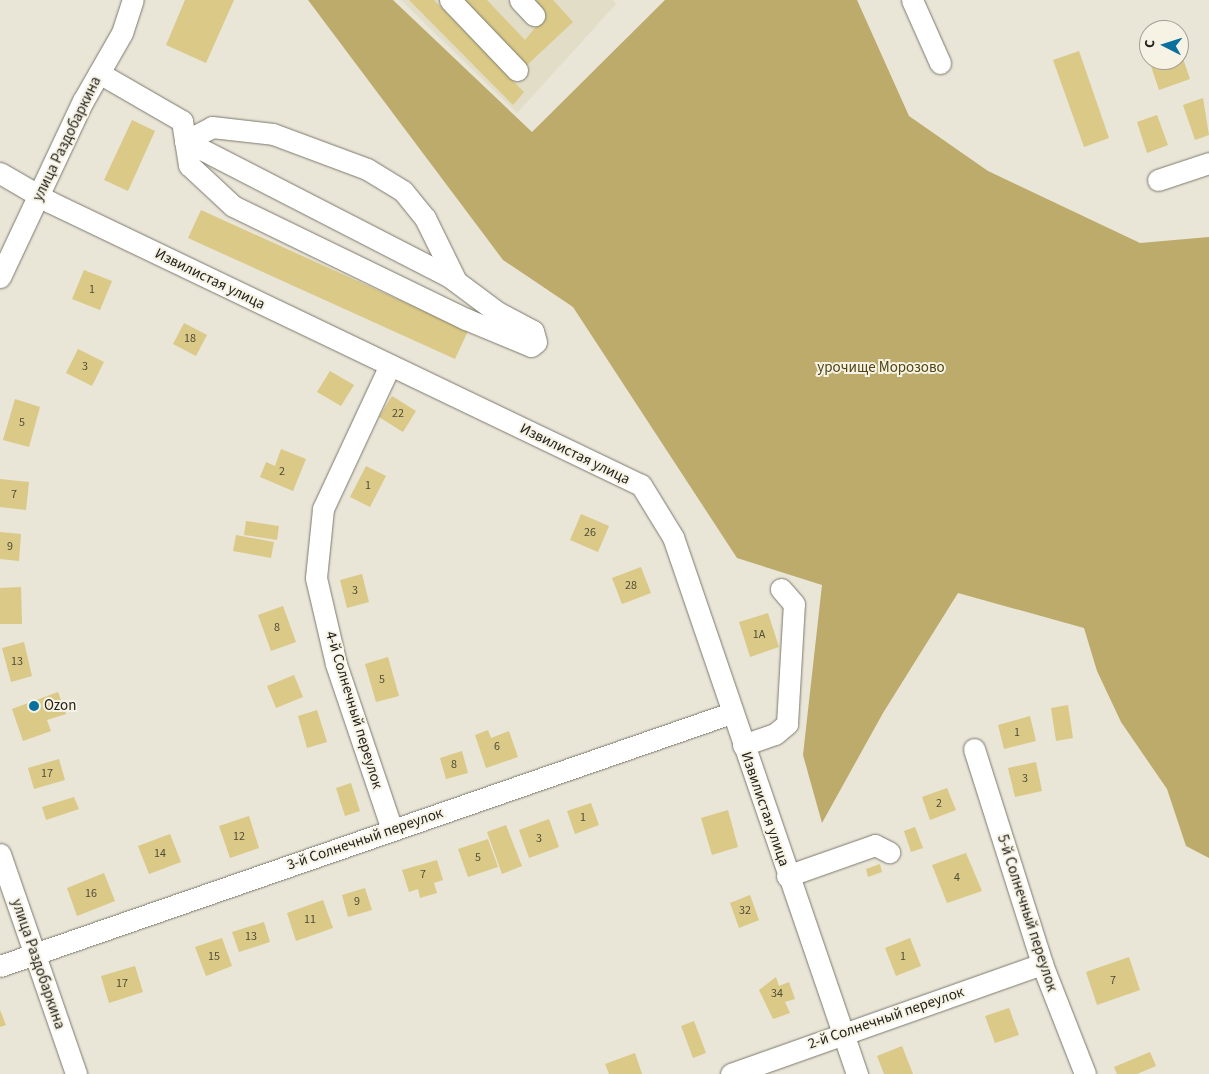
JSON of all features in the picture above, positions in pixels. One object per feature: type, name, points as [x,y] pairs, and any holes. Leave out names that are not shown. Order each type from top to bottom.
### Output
[{"type":"street","name":"улица Раздобаркина","points":[[0,278],[99,72],[122,33],[133,0]]},
{"type":"street","points":[[450,0],[517,70]]},
{"type":"street","points":[[912,0],[940,63]]},
{"type":"street","points":[[99,72],[182,121],[185,141],[189,165],[233,206],[466,319],[531,346],[536,342],[532,331],[497,312],[456,281],[185,141]]},
{"type":"street","points":[[185,141],[212,127],[273,134],[367,169],[404,191],[425,218],[456,281]]},
{"type":"street","points":[[1158,180],[1209,163]]},
{"type":"street","name":"Извилистая улица","points":[[0,173],[40,193],[50,202],[641,485],[673,537],[731,713],[857,1074]]},
{"type":"street","name":"4-й Солнечный переулок","points":[[390,365],[323,509],[316,578],[336,664],[392,829]]},
{"type":"street","points":[[743,745],[775,734],[787,724],[794,604],[781,589]]},
{"type":"street","name":"3-й Солнечный переулок","points":[[0,966],[731,713]]},
{"type":"street","name":"5-й Солнечный переулок","points":[[974,749],[1042,964],[1085,1074]]},
{"type":"street","points":[[788,876],[875,845],[889,852]]},
{"type":"street","name":"улица Раздобаркина","points":[[0,854],[76,1074]]},
{"type":"street","name":"2-й Солнечный переулок","points":[[731,1074],[1042,964]]},
{"type":"shaded area","points":[[401,0],[613,0],[616,4],[517,113]]},
{"type":"green space","name":"урочище Морозово","points":[[308,0],[393,0],[532,132],[665,0],[857,0],[909,116],[988,171],[1140,243],[1209,237],[1209,858],[1186,846],[1167,789],[1121,722],[1097,671],[1084,628],[958,593],[883,713],[822,823],[803,755],[822,585],[737,558],[573,307],[503,260]]},
{"type":"building","points":[[185,0],[234,0],[206,63],[166,45]]},
{"type":"building","points":[[409,0],[434,0],[524,92],[513,105]]},
{"type":"building","points":[[464,0],[487,0],[525,40],[543,18],[527,0],[553,0],[573,22],[526,66]]},
{"type":"building","points":[[1079,51],[1109,138],[1084,147],[1053,60]]},
{"type":"building","points":[[1152,70],[1187,70],[1190,79],[1159,90]]},
{"type":"building","points":[[1203,98],[1209,135],[1195,140],[1183,105]]},
{"type":"building","points":[[1157,115],[1168,145],[1147,153],[1137,122]]},
{"type":"building","points":[[132,120],[155,131],[128,191],[104,180]]},
{"type":"building","points":[[201,210],[468,331],[455,359],[188,238]]},
{"type":"building","points":[[84,270],[112,281],[100,310],[72,299]]},
{"type":"building","points":[[184,323],[207,335],[196,356],[173,344]]},
{"type":"building","points":[[78,349],[104,362],[92,386],[66,373]]},
{"type":"building","points":[[330,371],[354,385],[341,406],[317,392]]},
{"type":"building","points":[[392,396],[416,411],[403,432],[379,417]]},
{"type":"building","points":[[15,399],[40,407],[29,447],[3,440]]},
{"type":"building","points":[[281,449],[306,459],[293,491],[260,477],[266,462],[275,466]]},
{"type":"building","points":[[366,466],[386,476],[370,507],[350,497]]},
{"type":"building","points":[[0,479],[29,482],[26,510],[0,507]]},
{"type":"building","points":[[581,514],[609,526],[598,552],[570,540]]},
{"type":"building","points":[[246,521],[279,526],[277,540],[244,535]]},
{"type":"building","points":[[0,532],[21,534],[19,561],[0,559]]},
{"type":"building","points":[[236,535],[274,542],[271,558],[233,551]]},
{"type":"building","points":[[641,567],[651,593],[622,604],[612,578]]},
{"type":"building","points":[[362,574],[369,602],[347,608],[340,580]]},
{"type":"building","points":[[21,587],[22,624],[0,624],[0,588]]},
{"type":"building","points":[[283,606],[296,642],[271,651],[258,615]]},
{"type":"building","points":[[768,613],[779,647],[750,657],[739,622]]},
{"type":"building","points":[[24,642],[32,676],[11,682],[2,648]]},
{"type":"building","points":[[388,657],[399,696],[376,702],[365,664]]},
{"type":"building","points":[[294,675],[303,697],[276,708],[267,686]]},
{"type":"building","points":[[58,692],[66,714],[47,720],[51,731],[23,741],[12,709]]},
{"type":"building","points":[[1068,705],[1073,738],[1056,741],[1051,708]]},
{"type":"building","points":[[317,710],[327,742],[307,748],[298,716]]},
{"type":"building","points":[[1030,716],[1036,741],[1004,749],[998,725]]},
{"type":"building","points":[[488,730],[491,738],[509,731],[518,757],[486,768],[475,735]]},
{"type":"building","points":[[462,751],[468,773],[446,779],[440,758]]},
{"type":"building","points":[[59,759],[65,780],[34,789],[28,768]]},
{"type":"building","points":[[1036,762],[1042,791],[1015,797],[1008,768]]},
{"type":"building","points":[[351,783],[360,811],[345,816],[336,788]]},
{"type":"building","points":[[947,788],[956,810],[930,820],[922,797]]},
{"type":"building","points":[[74,797],[79,809],[46,820],[42,807]]},
{"type":"building","points":[[591,803],[599,825],[575,834],[567,811]]},
{"type":"building","points":[[728,810],[738,847],[712,855],[701,818]]},
{"type":"building","points":[[249,816],[259,848],[230,858],[219,826]]},
{"type":"building","points":[[549,819],[559,847],[529,858],[519,830]]},
{"type":"building","points":[[506,825],[522,866],[502,874],[487,832]]},
{"type":"building","points":[[915,827],[923,848],[911,852],[904,831]]},
{"type":"building","points":[[170,834],[181,862],[149,874],[138,846]]},
{"type":"building","points":[[488,839],[498,867],[468,877],[458,849]]},
{"type":"building","points":[[966,853],[982,891],[947,903],[932,865]]},
{"type":"building","points":[[437,860],[443,880],[434,883],[437,893],[420,898],[418,889],[409,892],[402,870]]},
{"type":"building","points":[[880,864],[882,872],[868,877],[866,869]]},
{"type":"building","points":[[104,873],[115,901],[77,916],[67,888]]},
{"type":"building","points":[[365,888],[372,910],[348,917],[342,895]]},
{"type":"building","points":[[750,895],[759,920],[739,928],[730,903]]},
{"type":"building","points":[[323,900],[333,928],[296,941],[287,913]]},
{"type":"building","points":[[264,922],[270,942],[239,952],[232,932]]},
{"type":"building","points":[[222,938],[232,966],[206,976],[195,947]]},
{"type":"building","points":[[910,938],[921,966],[896,976],[885,948]]},
{"type":"building","points":[[1129,957],[1140,990],[1097,1005],[1086,972]]},
{"type":"building","points":[[135,966],[143,992],[109,1003],[101,976]]},
{"type":"building","points":[[776,977],[779,986],[789,982],[795,999],[785,1002],[790,1013],[773,1019],[759,990]]},
{"type":"building","points":[[1009,1008],[1019,1035],[995,1043],[985,1016]]},
{"type":"building","points":[[0,1010],[6,1025],[0,1027]]},
{"type":"building","points":[[694,1021],[706,1053],[693,1058],[681,1026]]},
{"type":"building","points":[[902,1046],[913,1074],[884,1074],[877,1056]]},
{"type":"building","points":[[1150,1052],[1156,1066],[1137,1074],[1117,1074],[1114,1067]]},
{"type":"building","points":[[635,1053],[642,1074],[609,1074],[605,1064]]},
{"type":"place","name":"Ozon","points":[[34,706]]}]
